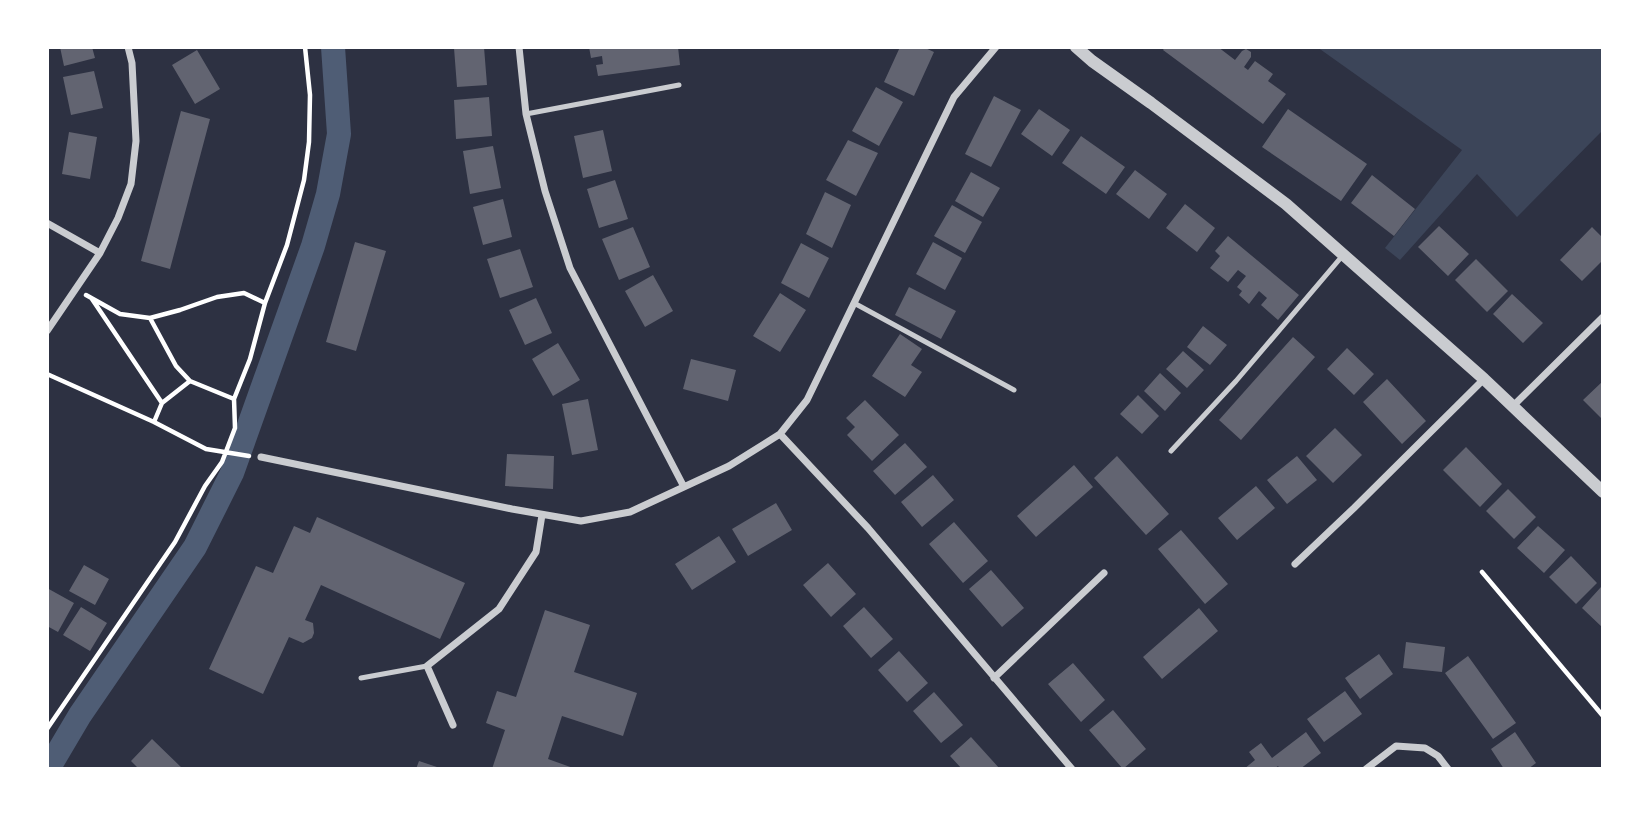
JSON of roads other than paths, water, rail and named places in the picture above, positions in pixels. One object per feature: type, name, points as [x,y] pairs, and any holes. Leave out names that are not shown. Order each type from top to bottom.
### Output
[{"type":"street","points":[[47,331],[100,253],[131,184],[136,141],[132,63],[128,47]]},
{"type":"street","points":[[519,47],[526,114],[545,191],[570,268],[684,487]]},
{"type":"street","points":[[261,457],[581,521],[630,512],[729,466],[780,434],[807,400],[954,97],[996,47]]},
{"type":"street","points":[[1076,47],[1286,204],[1484,379],[1603,492]]},
{"type":"street","points":[[47,223],[100,253]]},
{"type":"street","points":[[1513,406],[1603,317]]},
{"type":"street","points":[[1295,564],[1484,379]]},
{"type":"street","points":[[780,434],[868,528],[1072,769]]},
{"type":"street","points":[[453,725],[427,666],[499,609],[536,552],[542,514]]},
{"type":"street","points":[[994,678],[1104,573]]},
{"type":"street","points":[[1366,769],[1396,746],[1425,748],[1438,756],[1448,769]]},
{"type":"lane","points":[[526,114],[679,85]]},
{"type":"lane","points":[[1171,451],[1236,381],[1344,254]]},
{"type":"lane","points":[[854,303],[1014,390]]},
{"type":"lane","points":[[361,678],[427,666]]},
{"type":"waterway","points":[[48,769],[80,715],[195,547],[232,473],[313,246],[328,194],[339,134],[333,47]]}]
